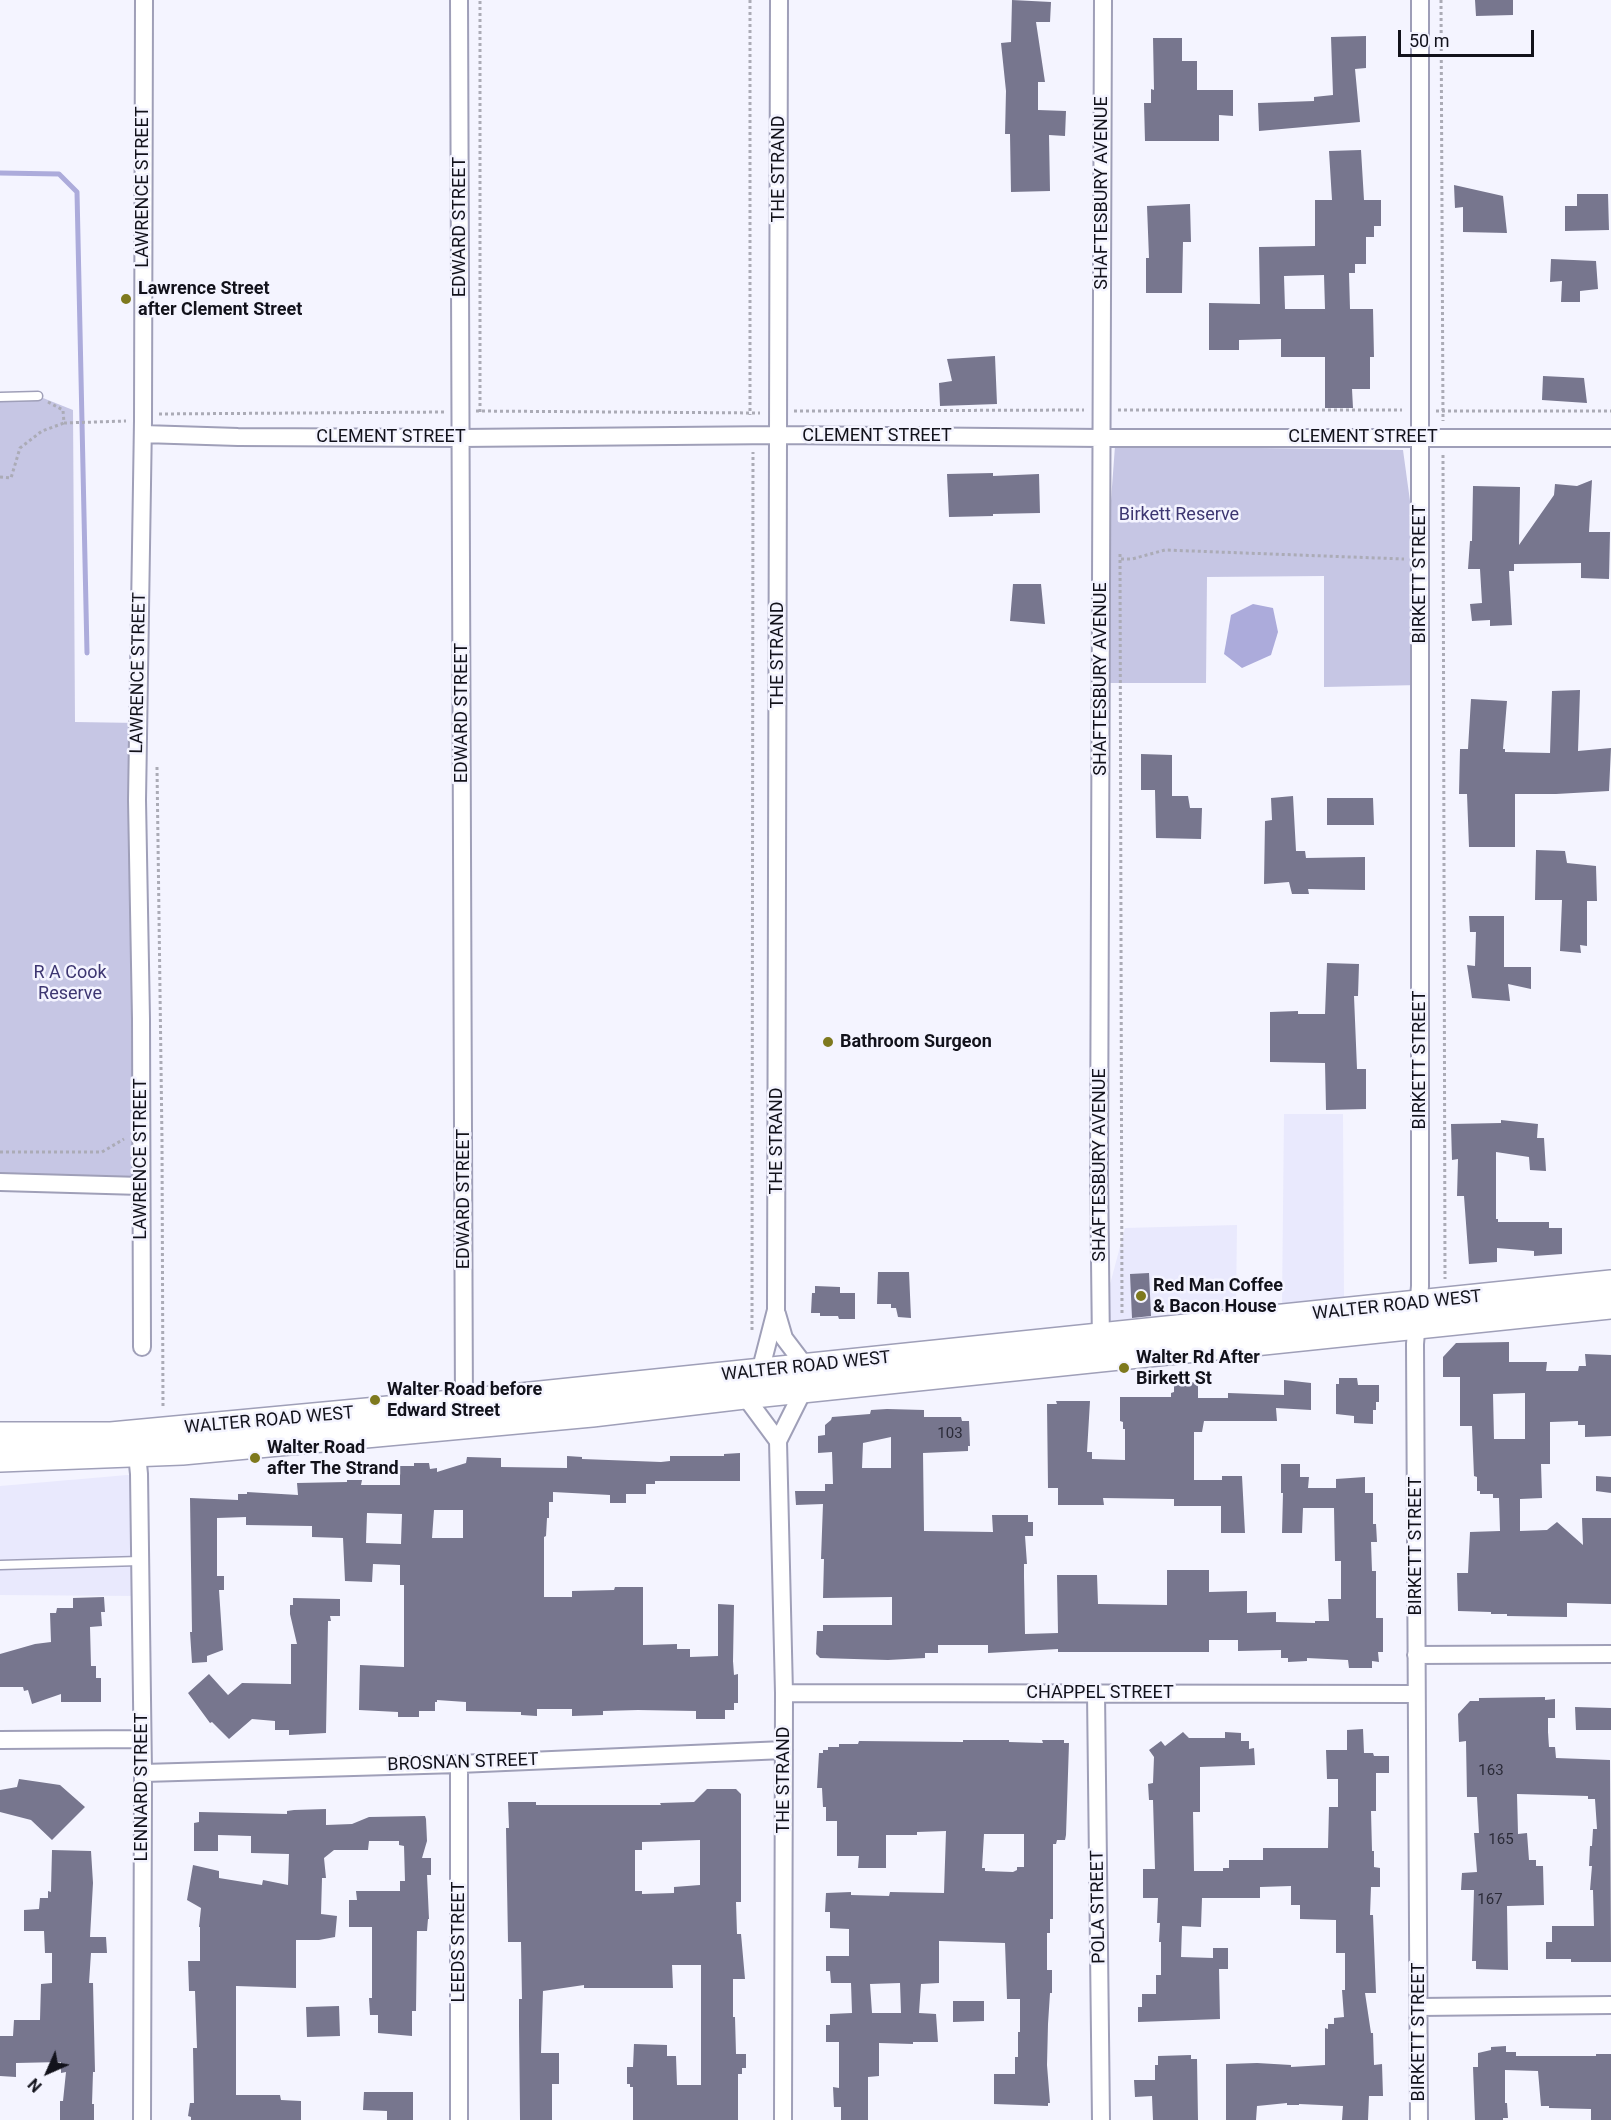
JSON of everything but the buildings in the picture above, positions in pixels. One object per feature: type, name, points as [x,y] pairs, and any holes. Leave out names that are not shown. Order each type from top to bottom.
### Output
[{"type":"main road","name":"WALTER ROAD WEST","points":[[0,1436],[111,1436],[464,1414],[592,1413],[744,1395],[805,1378],[1418,1314],[1611,1284]]},
{"type":"main road","name":"WALTER ROAD WEST","points":[[1418,1314],[1611,1305]]},
{"type":"main road","name":"WALTER ROAD WEST","points":[[0,1458],[137,1454],[464,1414],[760,1372],[805,1378]]},
{"type":"street","name":"LAWRENCE STREET","points":[[142,1347],[137,800],[148,430],[144,0]]},
{"type":"street","name":"EDWARD STREET","points":[[459,0],[464,1414]]},
{"type":"street","name":"THE STRAND","points":[[760,1372],[776,1310],[779,0]]},
{"type":"street","name":"SHAFTESBURY AVENUE","points":[[1102,1347],[1103,0]]},
{"type":"street","name":"BIRKETT STREET","points":[[1419,2120],[1416,1655],[1420,0]]},
{"type":"street","name":"CLEMENT STREET","points":[[148,430],[461,438],[752,435],[1611,438]]},
{"type":"street","points":[[0,1182],[141,1186]]},
{"type":"street","name":"THE STRAND","points":[[776,1310],[784,1338],[805,1378],[778,1441],[784,1693],[783,2120]]},
{"type":"street","points":[[744,1395],[778,1441]]},
{"type":"street","name":"LENNARD STREET","points":[[137,1454],[143,1773],[142,2120]]},
{"type":"street","points":[[1416,1655],[1611,1654]]},
{"type":"street","name":"CHAPPEL STREET","points":[[784,1693],[1416,1694]]},
{"type":"street","name":"POLA STREET","points":[[1096,1693],[1101,2120]]},
{"type":"street","points":[[0,1740],[142,1739]]},
{"type":"street","name":"BROSNAN STREET","points":[[143,1773],[459,1764],[784,1750]]},
{"type":"street","name":"LEEDS STREET","points":[[459,1764],[459,2120]]},
{"type":"street","points":[[1419,2007],[1611,2005]]},
{"type":"lane","points":[[0,397],[38,396]]},
{"type":"lane","points":[[0,1565],[140,1561]]},
{"type":"path","points":[[750,0],[752,1334]]},
{"type":"path","points":[[1441,0],[1445,1286]]},
{"type":"path","points":[[38,396],[63,410],[64,423]]},
{"type":"path","points":[[0,477],[11,478],[20,448],[42,431],[64,423],[89,422],[148,430],[159,414],[461,411],[750,414],[1101,410],[1611,411]]},
{"type":"path","points":[[1120,438],[1121,410]]},
{"type":"path","points":[[1120,547],[1122,1315]]},
{"type":"path","points":[[1120,559],[1132,559],[1165,550],[1420,559]]},
{"type":"path","points":[[157,766],[164,1431]]},
{"type":"path","points":[[0,1152],[102,1152],[123,1139],[162,1140]]},
{"type":"shaded area","points":[[1253,604],[1273,608],[1278,632],[1271,655],[1242,668],[1224,654],[1231,615]]},
{"type":"shaded area","points":[[1284,1114],[1343,1114],[1344,1297],[1282,1305]]},
{"type":"shaded area","points":[[1237,1225],[1236,1307],[1100,1322],[1125,1228]]},
{"type":"shaded area","points":[[139,1474],[140,1596],[0,1595],[0,1486]]},
{"type":"green space","name":"R A Cook Reserve","points":[[38,396],[73,410],[75,722],[139,723],[141,1186],[0,1182],[0,397]]},
{"type":"green space","name":"Birkett Reserve","points":[[1115,446],[1403,450],[1420,574],[1420,685],[1324,687],[1324,576],[1207,577],[1206,683],[1101,683],[1101,636]]},
{"type":"waterway","points":[[0,173],[59,174],[77,192],[87,653]]},
{"type":"place","name":"Lawrence Street after Clement Street","points":[[126,299]]},
{"type":"place","name":"Bathroom Surgeon","points":[[828,1042]]},
{"type":"place","name":"Red Man Coffee & Bacon House","points":[[1141,1296]]},
{"type":"place","name":"Walter Rd After Birkett St","points":[[1124,1368]]},
{"type":"place","name":"Walter Road before Edward Street","points":[[375,1400]]},
{"type":"place","name":"Walter Road after The Strand","points":[[255,1458]]}]
